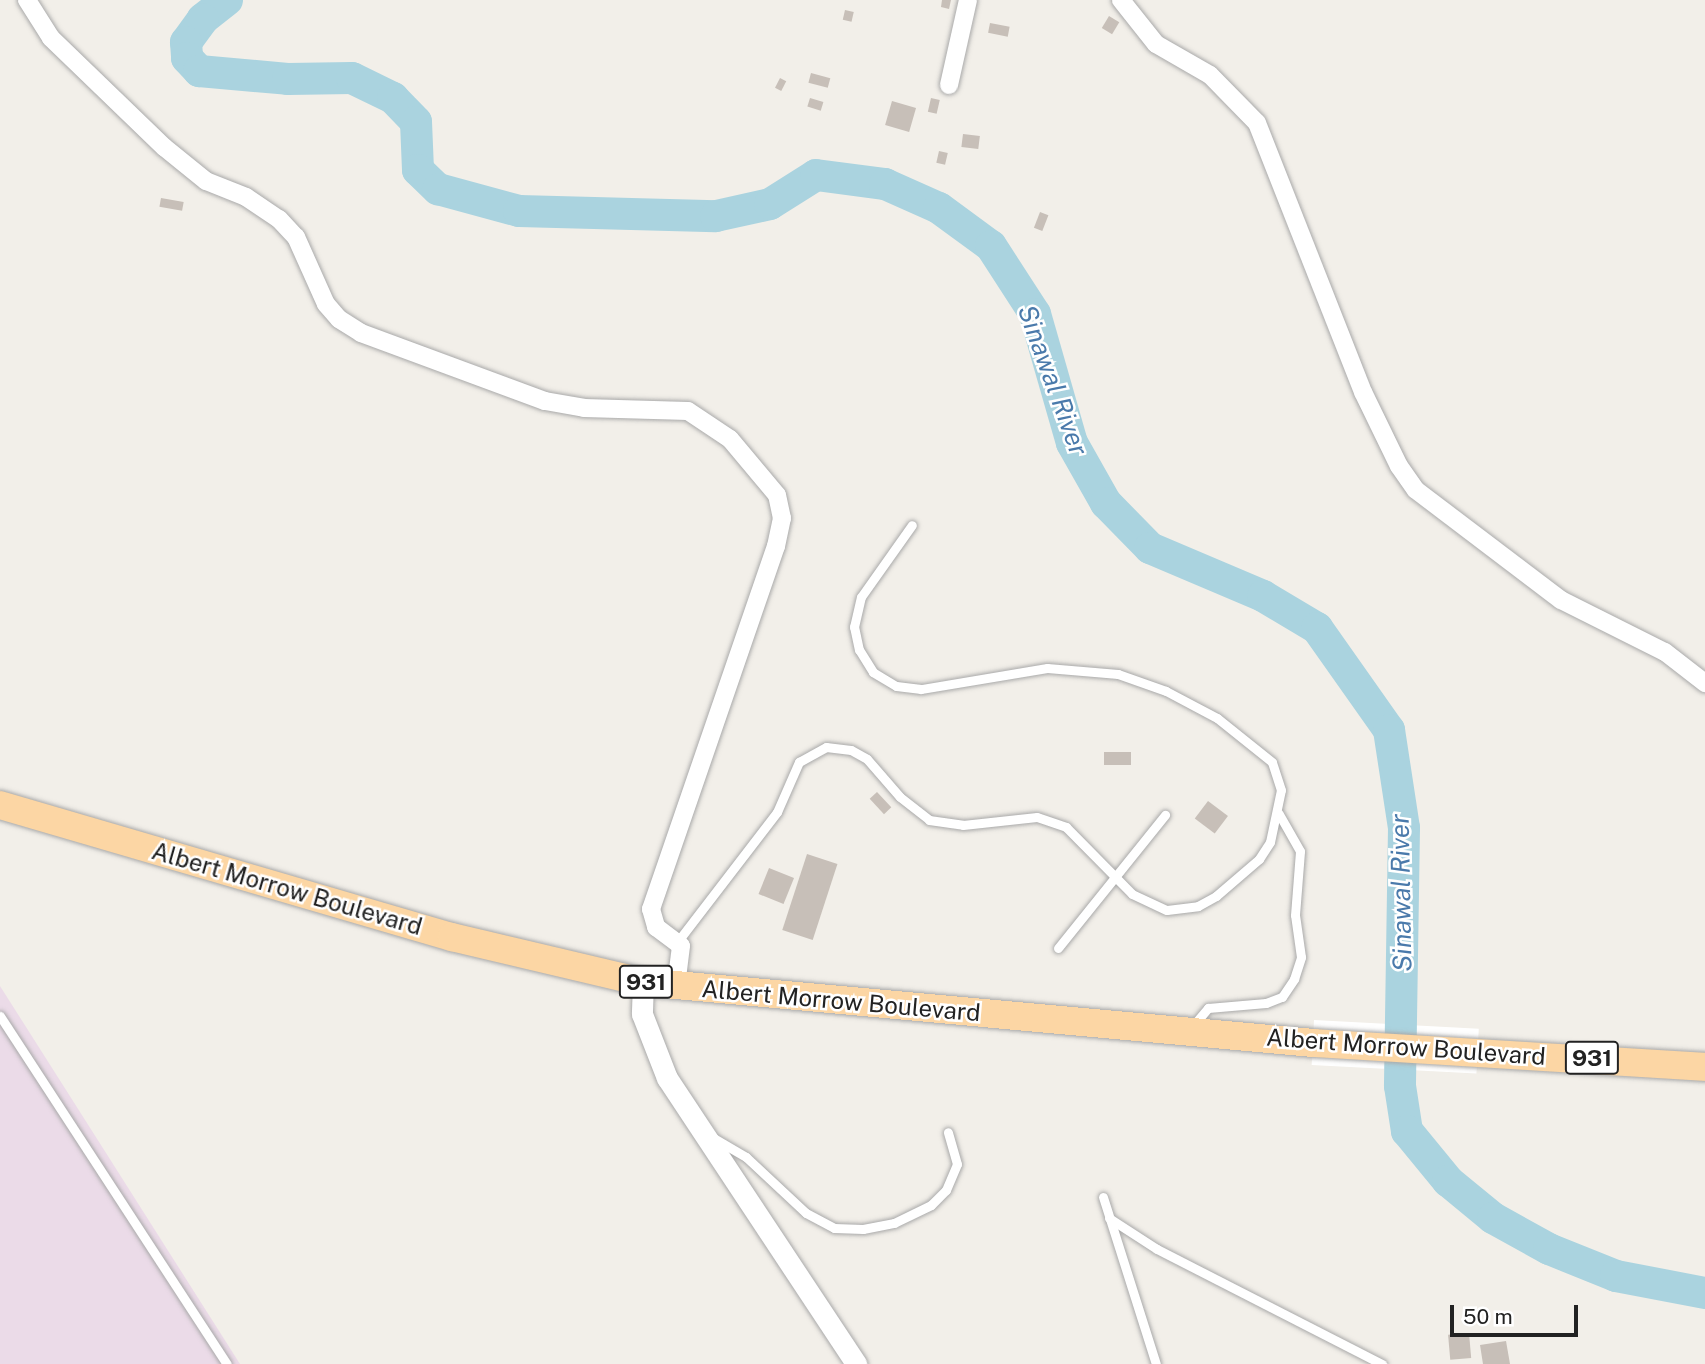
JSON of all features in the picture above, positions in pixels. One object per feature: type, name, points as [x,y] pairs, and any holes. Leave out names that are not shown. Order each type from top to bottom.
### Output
[{"type":"main road","name":"Albert Morrow Boulevard","points":[[0,805],[452,937],[643,982],[1313,1043],[1705,1067]]},
{"type":"street","points":[[27,0],[51,38],[164,147],[206,181],[246,197],[279,219],[296,237],[326,304],[339,320],[360,333],[545,401],[584,408],[688,411],[730,439],[761,472],[776,495],[782,518],[776,546],[651,909],[656,927],[678,941],[676,986]]},
{"type":"street","points":[[949,85],[968,0]]},
{"type":"street","points":[[1121,0],[1156,44],[1210,75],[1256,123],[1363,393],[1399,466],[1416,490],[1561,600],[1665,652],[1705,683]]},
{"type":"street","points":[[643,982],[642,1014],[649,1039],[702,1134],[856,1364]]},
{"type":"lane","points":[[678,941],[777,812],[799,762],[826,747],[851,750],[867,759],[900,797],[929,820],[963,825],[1037,817],[1066,827],[1146,904],[1167,910],[1198,906],[1259,859],[1279,814],[1282,790],[1272,762],[1217,718],[1130,678],[1047,668],[921,690],[896,686],[873,672],[859,650],[854,627],[861,597],[912,525]]},
{"type":"lane","points":[[1189,1031],[1208,1008],[1224,1003],[1266,1003],[1282,997],[1294,979],[1301,957],[1295,915],[1300,851],[1279,814]]},
{"type":"lane","points":[[1058,948],[1115,872],[1166,815]]},
{"type":"lane","points":[[0,1016],[4,1033],[227,1364]]},
{"type":"lane","points":[[702,1134],[727,1143],[746,1157],[806,1213],[834,1228],[863,1229],[894,1223],[930,1205],[946,1190],[957,1164],[948,1132]]},
{"type":"lane","points":[[1103,1198],[1156,1364]]},
{"type":"lane","points":[[1109,1218],[1157,1249],[1382,1364]]},
{"type":"shaded area","points":[[0,986],[240,1364],[0,1364]]},
{"type":"pier","points":[[1314,1020],[1479,1029],[1476,1074],[1312,1065]]},
{"type":"building","points":[[942,0],[951,0],[949,9],[941,7]]},
{"type":"building","points":[[845,10],[854,12],[852,22],[843,20]]},
{"type":"building","points":[[1109,16],[1119,22],[1112,34],[1102,28]]},
{"type":"building","points":[[990,23],[1010,27],[1008,37],[988,33]]},
{"type":"building","points":[[811,73],[830,78],[828,88],[808,83]]},
{"type":"building","points":[[780,78],[786,81],[781,91],[775,88]]},
{"type":"building","points":[[810,98],[823,102],[821,111],[807,107]]},
{"type":"building","points":[[931,98],[940,100],[937,114],[928,112]]},
{"type":"building","points":[[892,101],[916,108],[909,132],[885,125]]},
{"type":"building","points":[[963,134],[980,136],[978,149],[961,147]]},
{"type":"building","points":[[939,151],[948,153],[945,165],[936,163]]},
{"type":"building","points":[[161,198],[184,202],[182,211],[159,207]]},
{"type":"building","points":[[1040,212],[1048,215],[1042,231],[1034,228]]},
{"type":"building","points":[[1104,752],[1131,752],[1131,765],[1104,765]]},
{"type":"building","points":[[877,792],[891,807],[884,814],[870,799]]},
{"type":"building","points":[[1208,801],[1228,816],[1215,834],[1195,819]]},
{"type":"building","points":[[807,854],[837,864],[813,940],[782,930]]},
{"type":"building","points":[[769,868],[794,878],[784,904],[759,894]]},
{"type":"building","points":[[1469,1333],[1471,1358],[1450,1360],[1448,1335]]},
{"type":"building","points":[[1506,1341],[1510,1364],[1483,1364],[1480,1345]]},
{"type":"waterway","name":"Sinawal River","points":[[227,0],[203,19],[186,42],[187,58],[199,71],[288,79],[352,78],[393,98],[416,122],[418,170],[438,189],[519,211],[716,216],[770,204],[816,175],[885,184],[939,208],[991,246],[1035,314],[1072,443],[1106,503],[1150,548],[1263,596],[1317,628],[1389,730],[1404,828],[1400,1086],[1407,1131],[1448,1181],[1493,1218],[1549,1249],[1616,1276],[1705,1293]]}]
